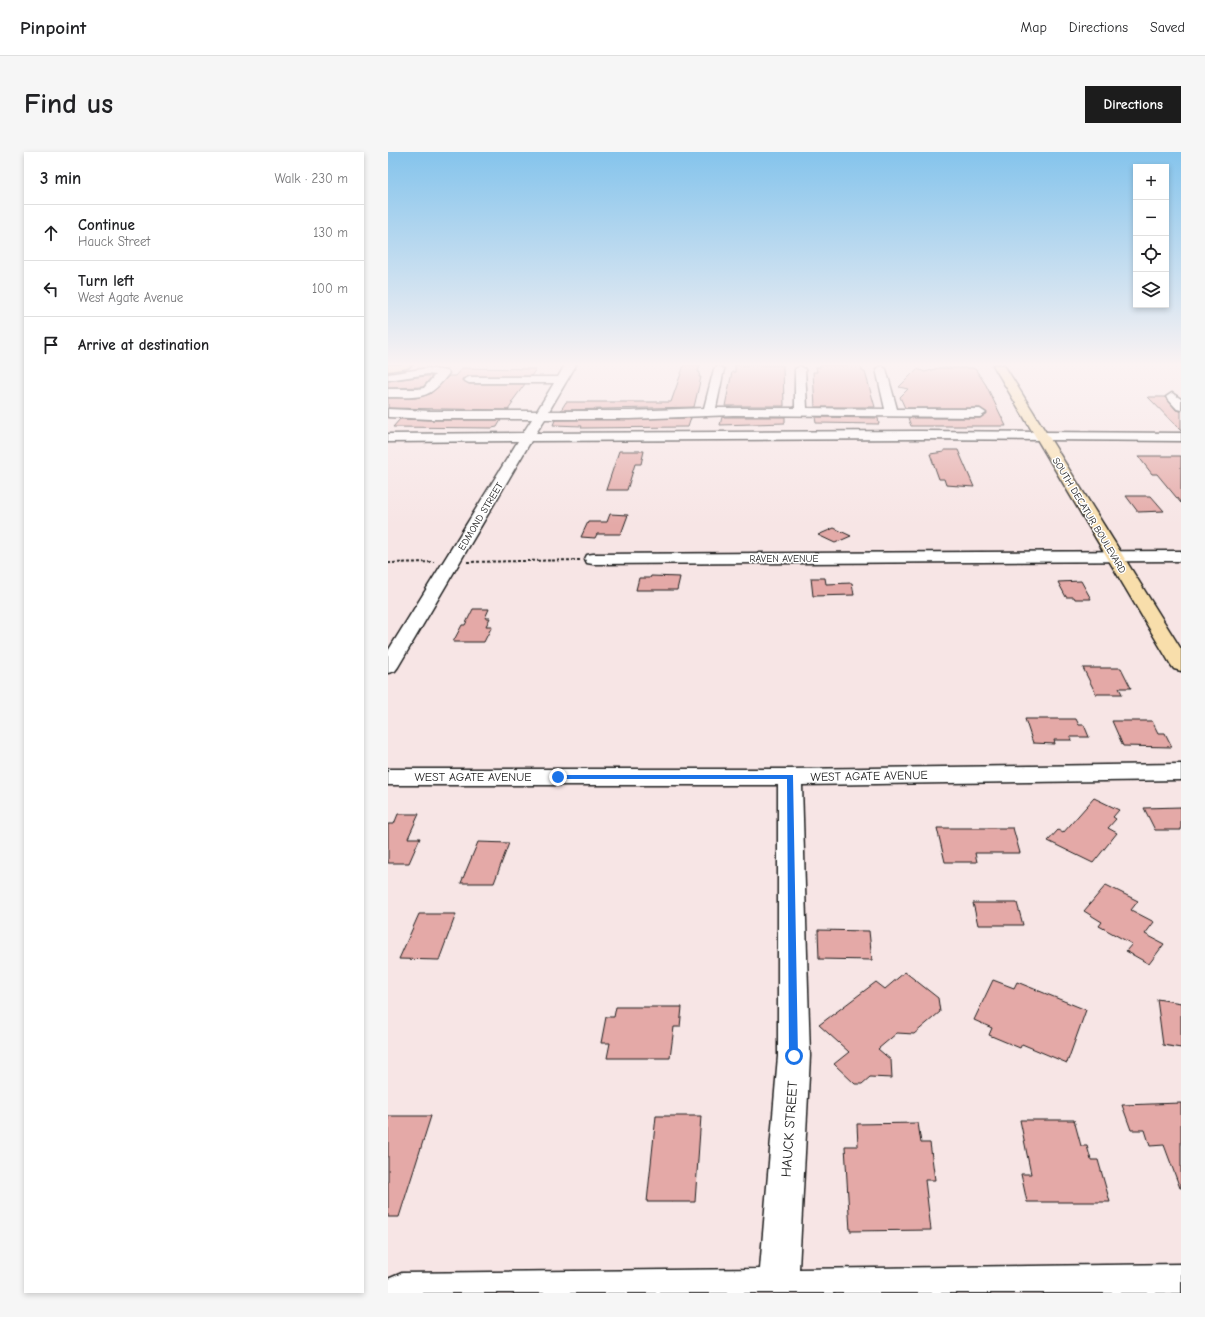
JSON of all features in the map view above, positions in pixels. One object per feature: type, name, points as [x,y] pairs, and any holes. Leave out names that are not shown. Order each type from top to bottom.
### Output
[{"type":"main road","name":"SOUTH DECATUR BOULEVARD","points":[[1030,418],[1181,665]]},
{"type":"street","name":"EDMOND STREET","points":[[388,667],[539,418]]},
{"type":"street","points":[[388,438],[949,435],[1181,436]]},
{"type":"street","points":[[1132,436],[1144,450]]},
{"type":"street","points":[[1159,450],[1181,450]]},
{"type":"street","name":"RAVEN AVENUE","points":[[593,559],[1181,556]]},
{"type":"street","name":"WEST AGATE AVENUE","points":[[388,777],[790,777],[1181,772]]},
{"type":"street","name":"HAUCK STREET","points":[[778,1290],[794,1056],[790,777]]},
{"type":"street","points":[[402,1293],[778,1290],[1181,1284]]},
{"type":"path","points":[[388,563],[593,559]]},
{"type":"building","points":[[691,418],[688,427],[581,428],[582,426],[553,425],[555,420]]},
{"type":"building","points":[[722,418],[785,418],[785,423],[720,425]]},
{"type":"building","points":[[815,418],[878,418],[879,424],[816,423]]},
{"type":"building","points":[[908,418],[1002,418],[1006,426],[911,426]]},
{"type":"building","points":[[1169,418],[1181,418],[1181,431]]},
{"type":"building","points":[[400,419],[501,420],[497,427],[492,428],[393,427]]},
{"type":"building","points":[[944,450],[958,450],[974,487],[946,485],[944,479],[939,479],[930,454],[944,452]]},
{"type":"building","points":[[619,451],[644,451],[641,464],[635,464],[627,490],[606,490]]},
{"type":"building","points":[[1138,456],[1181,456],[1181,503],[1157,474],[1152,474]]},
{"type":"building","points":[[1126,496],[1151,496],[1164,511],[1138,512]]},
{"type":"building","points":[[610,514],[628,515],[621,534],[597,534],[595,538],[581,537],[588,522],[607,522]]},
{"type":"building","points":[[834,528],[851,536],[835,543],[818,535]]},
{"type":"building","points":[[651,576],[680,577],[677,590],[636,590],[639,578],[650,578]]},
{"type":"building","points":[[811,578],[825,578],[826,584],[852,583],[854,595],[813,596]]},
{"type":"building","points":[[1081,581],[1091,599],[1075,599],[1074,597],[1066,597],[1058,582]]},
{"type":"building","points":[[473,609],[489,609],[485,618],[490,618],[486,626],[492,626],[484,642],[453,642],[462,625],[465,625]]},
{"type":"building","points":[[1083,668],[1121,668],[1131,688],[1119,688],[1122,694],[1096,694]]},
{"type":"building","points":[[1025,719],[1076,719],[1079,725],[1084,725],[1089,737],[1070,737],[1072,740],[1054,740],[1055,744],[1033,743]]},
{"type":"building","points":[[1112,721],[1152,721],[1158,733],[1165,733],[1172,747],[1123,746]]},
{"type":"building","points":[[1094,798],[1119,810],[1113,817],[1116,819],[1108,828],[1117,833],[1093,863],[1048,841],[1058,830],[1063,833]]},
{"type":"building","points":[[1181,807],[1181,830],[1155,830],[1144,808]]},
{"type":"building","points":[[398,814],[419,814],[408,838],[420,838],[409,863],[388,863],[388,824],[394,824]]},
{"type":"building","points":[[937,828],[1013,828],[1020,853],[975,853],[977,862],[945,862]]},
{"type":"building","points":[[478,842],[509,843],[494,883],[461,883]]},
{"type":"building","points":[[1106,885],[1138,901],[1131,910],[1154,922],[1145,934],[1164,944],[1149,964],[1126,951],[1132,944],[1099,926],[1102,922],[1084,911]]},
{"type":"building","points":[[973,903],[1017,903],[1023,925],[978,925]]},
{"type":"building","points":[[419,914],[456,914],[439,960],[399,959]]},
{"type":"building","points":[[818,930],[869,931],[872,960],[819,959]]},
{"type":"building","points":[[905,972],[938,998],[940,1012],[914,1034],[897,1033],[878,1049],[891,1060],[892,1078],[870,1077],[862,1084],[855,1084],[834,1064],[849,1052],[819,1025],[876,982],[885,989]]},
{"type":"building","points":[[993,980],[1014,988],[1017,982],[1086,1010],[1067,1063],[1022,1044],[1020,1048],[989,1035],[992,1028],[974,1020]]},
{"type":"building","points":[[1157,999],[1181,1003],[1181,1048],[1163,1045]]},
{"type":"building","points":[[616,1007],[682,1007],[680,1027],[674,1027],[670,1058],[607,1058],[610,1043],[601,1043],[606,1017],[614,1017]]},
{"type":"building","points":[[1181,1103],[1180,1188],[1164,1145],[1150,1146],[1145,1130],[1131,1130],[1122,1105]]},
{"type":"building","points":[[388,1116],[431,1116],[399,1217],[388,1217]]},
{"type":"building","points":[[656,1116],[701,1116],[695,1202],[647,1202]]},
{"type":"building","points":[[1020,1120],[1074,1120],[1081,1146],[1087,1146],[1091,1160],[1098,1160],[1110,1202],[1027,1202],[1021,1174],[1031,1174]]},
{"type":"building","points":[[918,1123],[921,1143],[930,1143],[935,1180],[925,1180],[931,1230],[850,1231],[845,1146],[858,1146],[857,1124]]},
{"type":"route","points":[[558,777],[790,777],[794,1056]]}]
